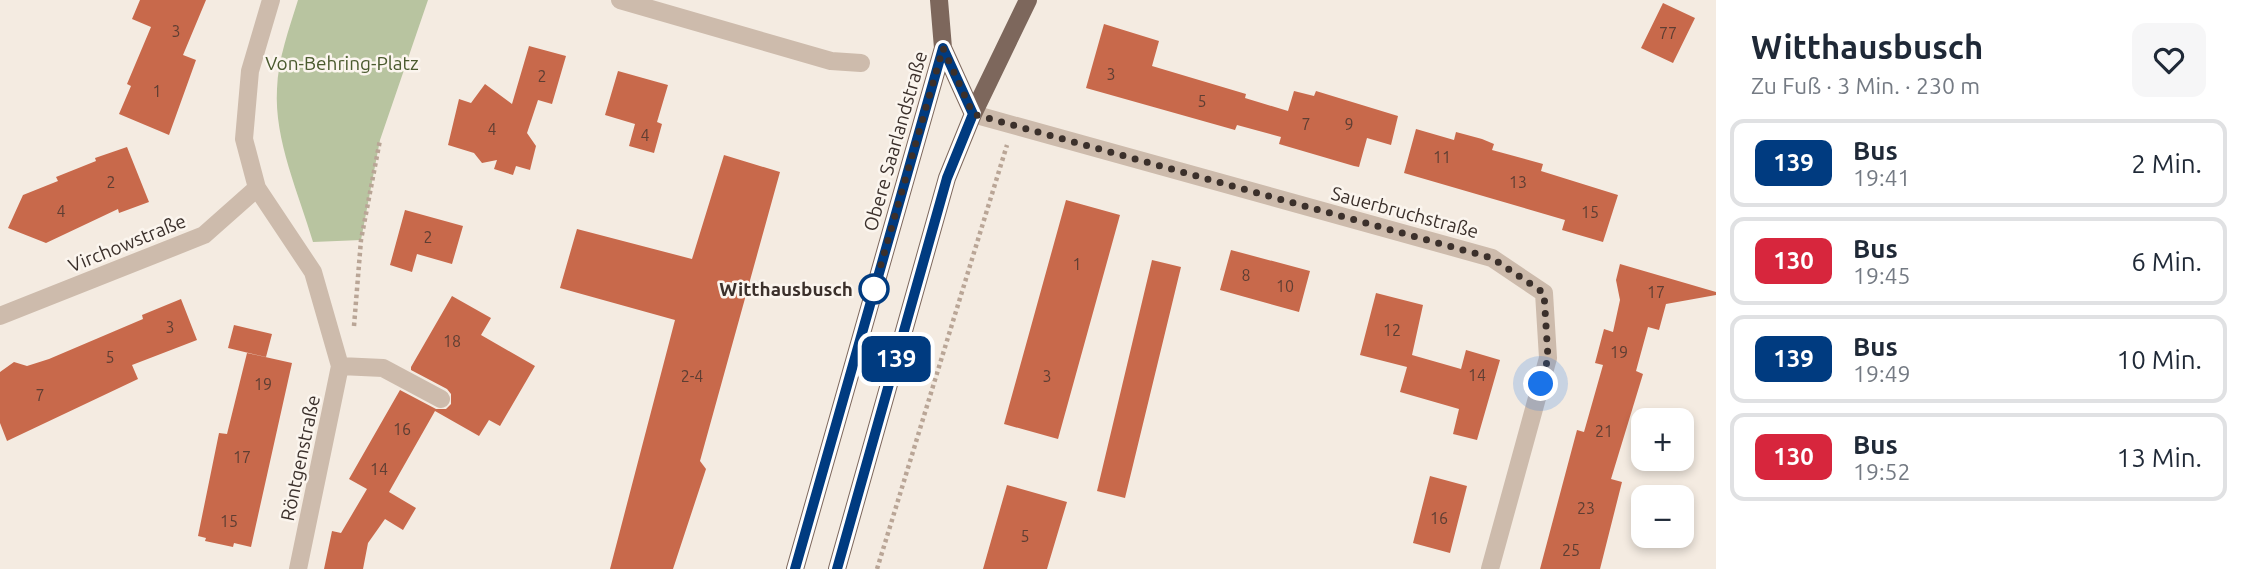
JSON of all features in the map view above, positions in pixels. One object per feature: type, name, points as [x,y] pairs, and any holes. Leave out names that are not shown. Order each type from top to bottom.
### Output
[{"type":"main road","points":[[939,0],[943,48]]},
{"type":"main road","points":[[837,569],[947,178],[973,114],[1028,0]]},
{"type":"main road","name":"Obere Saarlandstraße","points":[[943,48],[973,114]]},
{"type":"main road","name":"Obere Saarlandstraße","points":[[794,569],[943,48]]},
{"type":"street","points":[[271,0],[250,71],[244,139],[257,188],[313,272],[339,360],[383,368],[440,399]]},
{"type":"street","points":[[620,0],[831,61],[861,63]]},
{"type":"street","name":"Sauerbruchstraße","points":[[973,114],[1492,258],[1544,293],[1548,358],[1490,569]]},
{"type":"street","name":"Virchowstraße","points":[[0,316],[204,234],[257,188]]},
{"type":"street","name":"Röntgenstraße","points":[[298,569],[339,360]]},
{"type":"path","points":[[877,569],[1013,126]]},
{"type":"path","points":[[339,360],[354,337],[361,240],[380,139]]},
{"type":"green space","name":"Von-Behring-Platz","points":[[298,0],[428,0],[380,140],[361,240],[313,242],[283,147],[277,108],[279,67]]},
{"type":"building","points":[[140,0],[206,0],[183,55],[196,60],[169,135],[119,114],[131,86],[127,84],[151,27],[132,19]]},
{"type":"building","points":[[1663,3],[1695,18],[1673,63],[1641,48]]},
{"type":"building","points":[[1104,24],[1159,41],[1152,66],[1246,94],[1245,98],[1288,111],[1294,91],[1314,96],[1316,91],[1398,116],[1391,145],[1367,138],[1359,167],[1279,144],[1281,137],[1237,125],[1235,130],[1086,88]]},
{"type":"building","points":[[529,46],[566,56],[552,104],[538,100],[527,133],[536,146],[530,170],[516,166],[513,175],[494,169],[497,160],[482,163],[474,153],[448,145],[459,99],[471,103],[485,84],[512,104]]},
{"type":"building","points":[[618,71],[668,85],[657,122],[662,124],[654,153],[629,146],[635,124],[605,115]]},
{"type":"building","points":[[1416,129],[1454,140],[1456,132],[1482,139],[1494,144],[1492,150],[1543,164],[1541,171],[1618,195],[1603,242],[1562,230],[1565,220],[1404,173]]},
{"type":"building","points":[[127,147],[149,202],[119,213],[118,209],[46,243],[8,228],[23,195],[58,181],[56,177],[96,161],[95,158]]},
{"type":"building","points":[[724,155],[780,172],[700,461],[706,469],[673,569],[610,569],[675,320],[560,288],[577,229],[692,259]]},
{"type":"building","points":[[1066,200],[1120,215],[1058,439],[1004,424]]},
{"type":"building","points":[[405,210],[463,226],[452,264],[417,254],[412,272],[390,265]]},
{"type":"building","points":[[1231,250],[1310,271],[1299,312],[1220,290]]},
{"type":"building","points":[[1152,260],[1181,267],[1125,498],[1097,491]]},
{"type":"building","points":[[1620,264],[1716,292],[1716,295],[1666,304],[1659,330],[1648,327],[1636,371],[1643,374],[1611,479],[1622,482],[1600,569],[1540,569],[1577,430],[1584,432],[1603,365],[1595,363],[1604,329],[1613,332],[1620,300],[1616,280]]},
{"type":"building","points":[[1376,293],[1423,305],[1412,355],[1461,369],[1466,350],[1500,360],[1477,440],[1453,434],[1459,409],[1400,392],[1407,367],[1360,355]]},
{"type":"building","points":[[452,296],[491,318],[481,335],[535,366],[500,426],[489,420],[479,436],[435,411],[389,492],[416,508],[403,530],[385,519],[368,543],[363,569],[324,569],[332,531],[341,533],[367,489],[349,479],[400,390],[436,409],[446,409],[451,404],[451,394],[447,389],[411,370],[411,367]]},
{"type":"building","points":[[181,299],[197,340],[132,365],[138,379],[7,441],[0,423],[0,372],[14,362],[27,366],[49,359],[143,319],[142,315]]},
{"type":"building","points":[[234,325],[272,334],[266,357],[228,348]]},
{"type":"building","points":[[247,353],[292,363],[251,547],[234,543],[233,547],[205,541],[206,538],[198,536],[219,433],[227,434]]},
{"type":"building","points":[[1430,476],[1467,486],[1450,553],[1413,543]]},
{"type":"building","points":[[1007,485],[1067,502],[1047,569],[983,569]]},
{"type":"bus line","name":"139","points":[[795,569],[943,48],[973,114],[947,178],[837,569]]},
{"type":"place","name":"Witthausbusch","points":[[874,289]]},
{"type":"route","points":[[874,289],[943,48],[973,114],[1492,258],[1544,293],[1548,358],[1541,384]]}]
